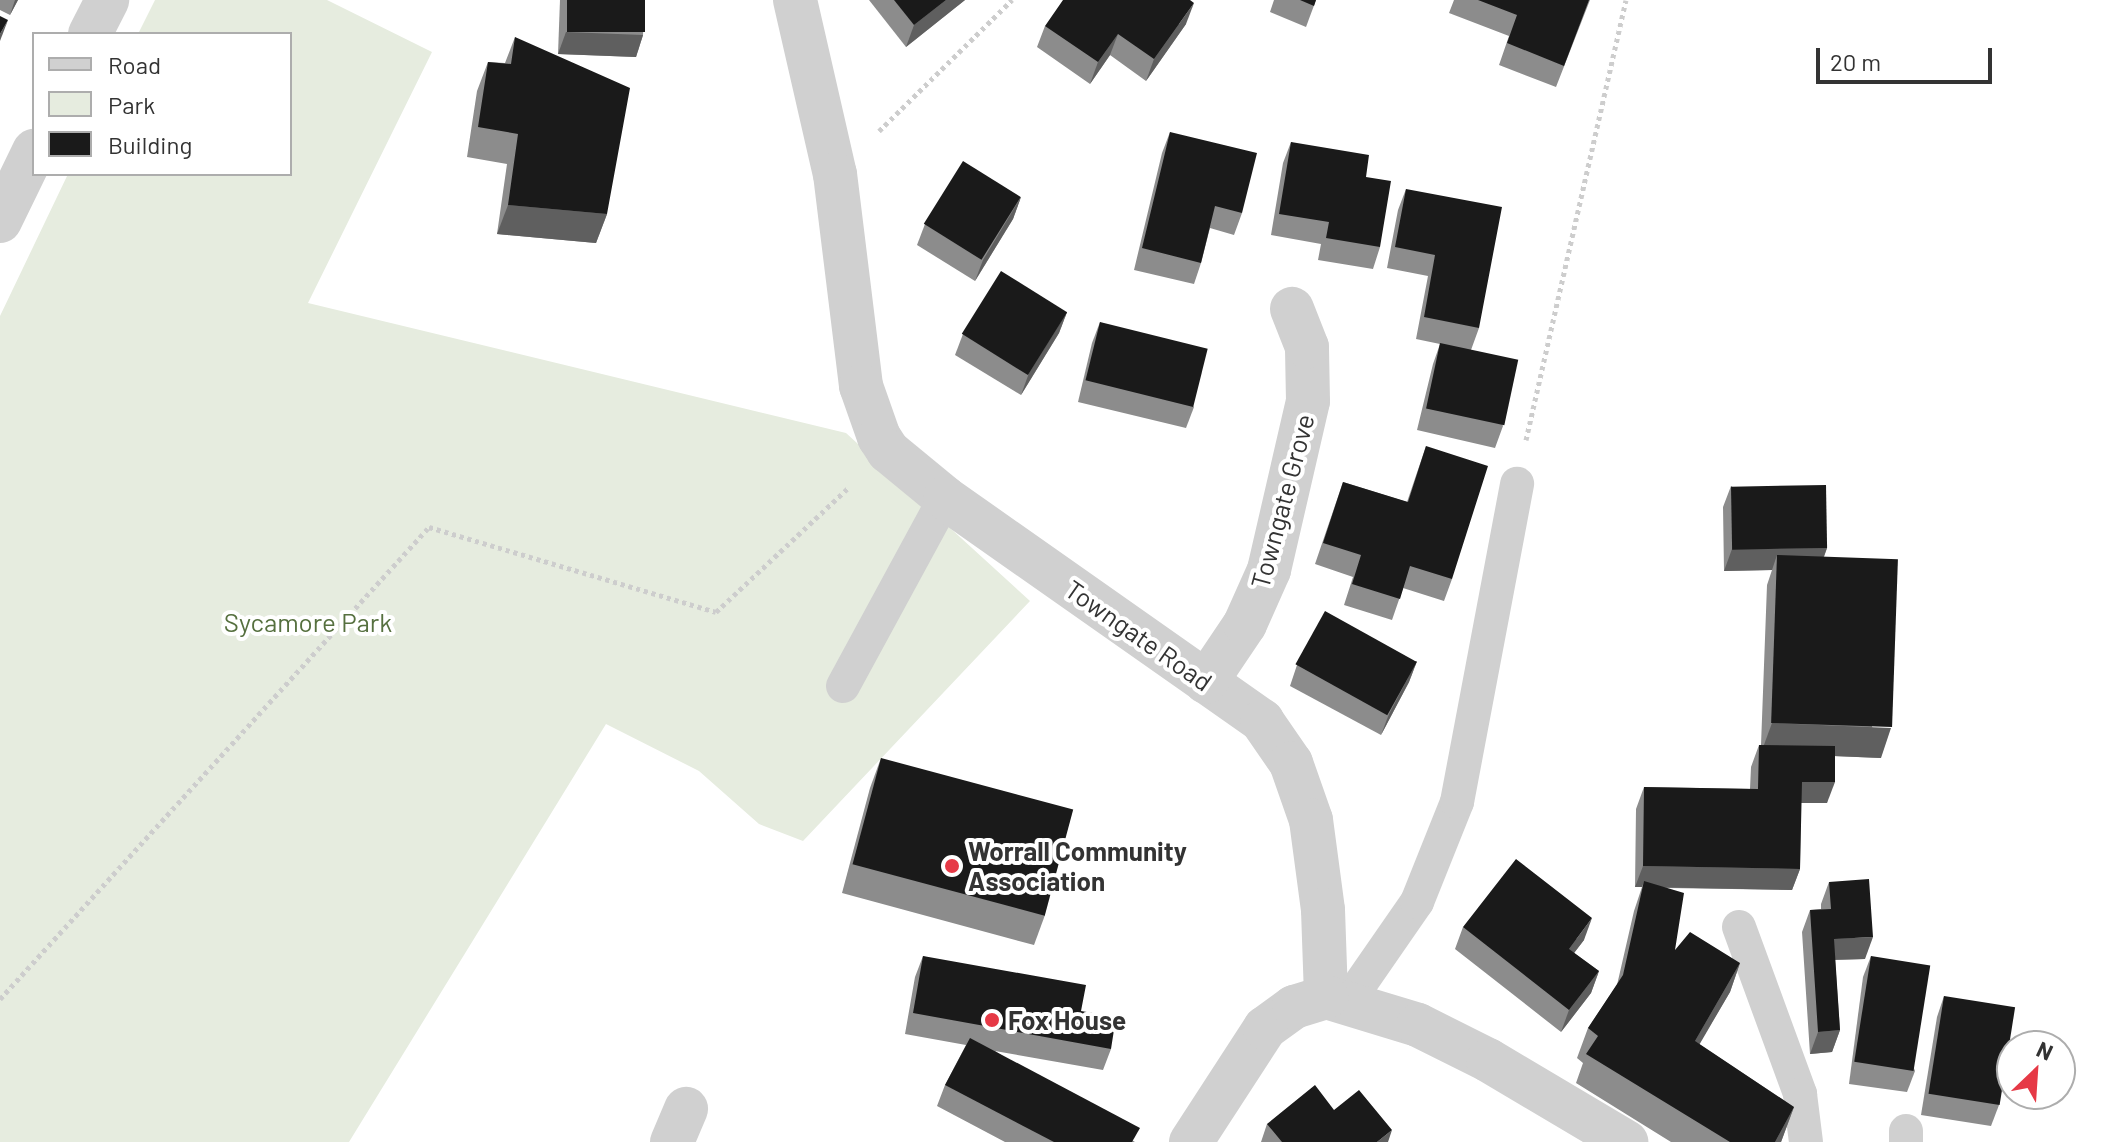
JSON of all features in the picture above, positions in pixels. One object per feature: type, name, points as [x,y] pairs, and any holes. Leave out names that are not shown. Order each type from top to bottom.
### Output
[{"type":"street","points":[[91,32],[107,0]]},
{"type":"street","name":"Towngate Road","points":[[795,0],[835,174],[861,386],[888,451],[945,498],[1262,721],[1291,763],[1311,820],[1337,1000]]},
{"type":"street","points":[[0,221],[32,155]]},
{"type":"street","name":"Towngate Grove","points":[[1206,682],[1245,624],[1273,555],[1308,401],[1307,347],[1292,309]]},
{"type":"street","points":[[1191,1142],[1265,1028],[1294,1007],[1337,1000],[1418,1025],[1488,1060],[1626,1142]]},
{"type":"lane","points":[[1337,1000],[1417,902],[1453,814],[1517,484]]},
{"type":"lane","points":[[843,686],[945,498]]},
{"type":"lane","points":[[1739,927],[1800,1094],[1806,1142]]},
{"type":"path","points":[[835,174],[1012,0]]},
{"type":"path","points":[[1517,484],[1626,0]]},
{"type":"path","points":[[0,999],[429,527],[716,612],[888,451]]},
{"type":"green space","name":"Sycamore Park","points":[[155,0],[327,0],[432,52],[308,303],[846,433],[1030,601],[803,841],[759,824],[699,771],[606,724],[349,1142],[0,1142],[0,316],[67,176],[292,176],[292,32],[139,32]]},
{"type":"building","points":[[567,0],[645,0],[645,32],[567,32]]},
{"type":"building","points":[[894,0],[946,0],[914,25]]},
{"type":"building","points":[[1063,0],[1190,0],[1194,3],[1154,59],[1118,34],[1098,62],[1045,26]]},
{"type":"building","points":[[1300,0],[1316,0],[1314,6]]},
{"type":"building","points":[[1478,0],[1589,0],[1564,66],[1507,43],[1517,15]]},
{"type":"building","points":[[0,16],[8,20],[0,34]]},
{"type":"building","points":[[515,37],[630,88],[607,214],[508,205],[518,134],[478,127],[488,62],[511,64]]},
{"type":"building","points":[[1170,132],[1257,153],[1242,213],[1215,206],[1201,263],[1142,248]]},
{"type":"building","points":[[1291,142],[1369,155],[1366,177],[1391,181],[1380,247],[1326,238],[1329,222],[1279,214]]},
{"type":"building","points":[[963,161],[1021,197],[981,260],[924,224]]},
{"type":"building","points":[[1406,189],[1502,207],[1479,328],[1424,317],[1435,255],[1395,247]]},
{"type":"building","points":[[1001,271],[1067,312],[1028,375],[962,334]]},
{"type":"building","points":[[1100,322],[1208,349],[1193,407],[1085,380]]},
{"type":"building","points":[[1440,343],[1518,360],[1504,425],[1426,409]]},
{"type":"building","points":[[1426,446],[1488,466],[1452,579],[1410,566],[1400,599],[1352,584],[1361,555],[1323,543],[1343,482],[1408,502]]},
{"type":"building","points":[[1826,485],[1827,548],[1732,550],[1731,487]]},
{"type":"building","points":[[1777,555],[1898,559],[1892,727],[1771,723]]},
{"type":"building","points":[[1325,611],[1417,662],[1387,715],[1295,664]]},
{"type":"building","points":[[1759,745],[1835,746],[1835,782],[1802,782],[1800,869],[1643,866],[1644,787],[1758,789]]},
{"type":"building","name":"Worrall Community Association","points":[[881,758],[1073,810],[1045,916],[853,864]]},
{"type":"building","points":[[1516,859],[1592,918],[1569,949],[1599,971],[1569,1010],[1463,927]]},
{"type":"building","points":[[1869,879],[1873,937],[1834,939],[1840,1030],[1818,1032],[1810,910],[1831,909],[1829,882]]},
{"type":"building","points":[[1644,881],[1684,893],[1675,950],[1690,932],[1740,963],[1695,1041],[1794,1107],[1775,1142],[1730,1142],[1586,1054],[1598,1036],[1588,1028],[1623,975]]},
{"type":"building","points":[[923,956],[1086,985],[1081,1011],[1116,1017],[1111,1049],[913,1013]]},
{"type":"building","points":[[1871,956],[1930,965],[1914,1071],[1854,1062]]},
{"type":"building","points":[[1944,996],[2015,1007],[2012,1030],[1996,1030],[1996,1104],[1929,1094]]},
{"type":"building","points":[[970,1038],[1140,1128],[1132,1142],[1054,1142],[945,1085]]},
{"type":"building","points":[[1315,1085],[1334,1110],[1359,1090],[1392,1130],[1377,1142],[1282,1142],[1267,1124]]},
{"type":"place","name":"Worrall Community Association","points":[[952,866]]},
{"type":"place","name":"Fox House","points":[[992,1020]]}]
